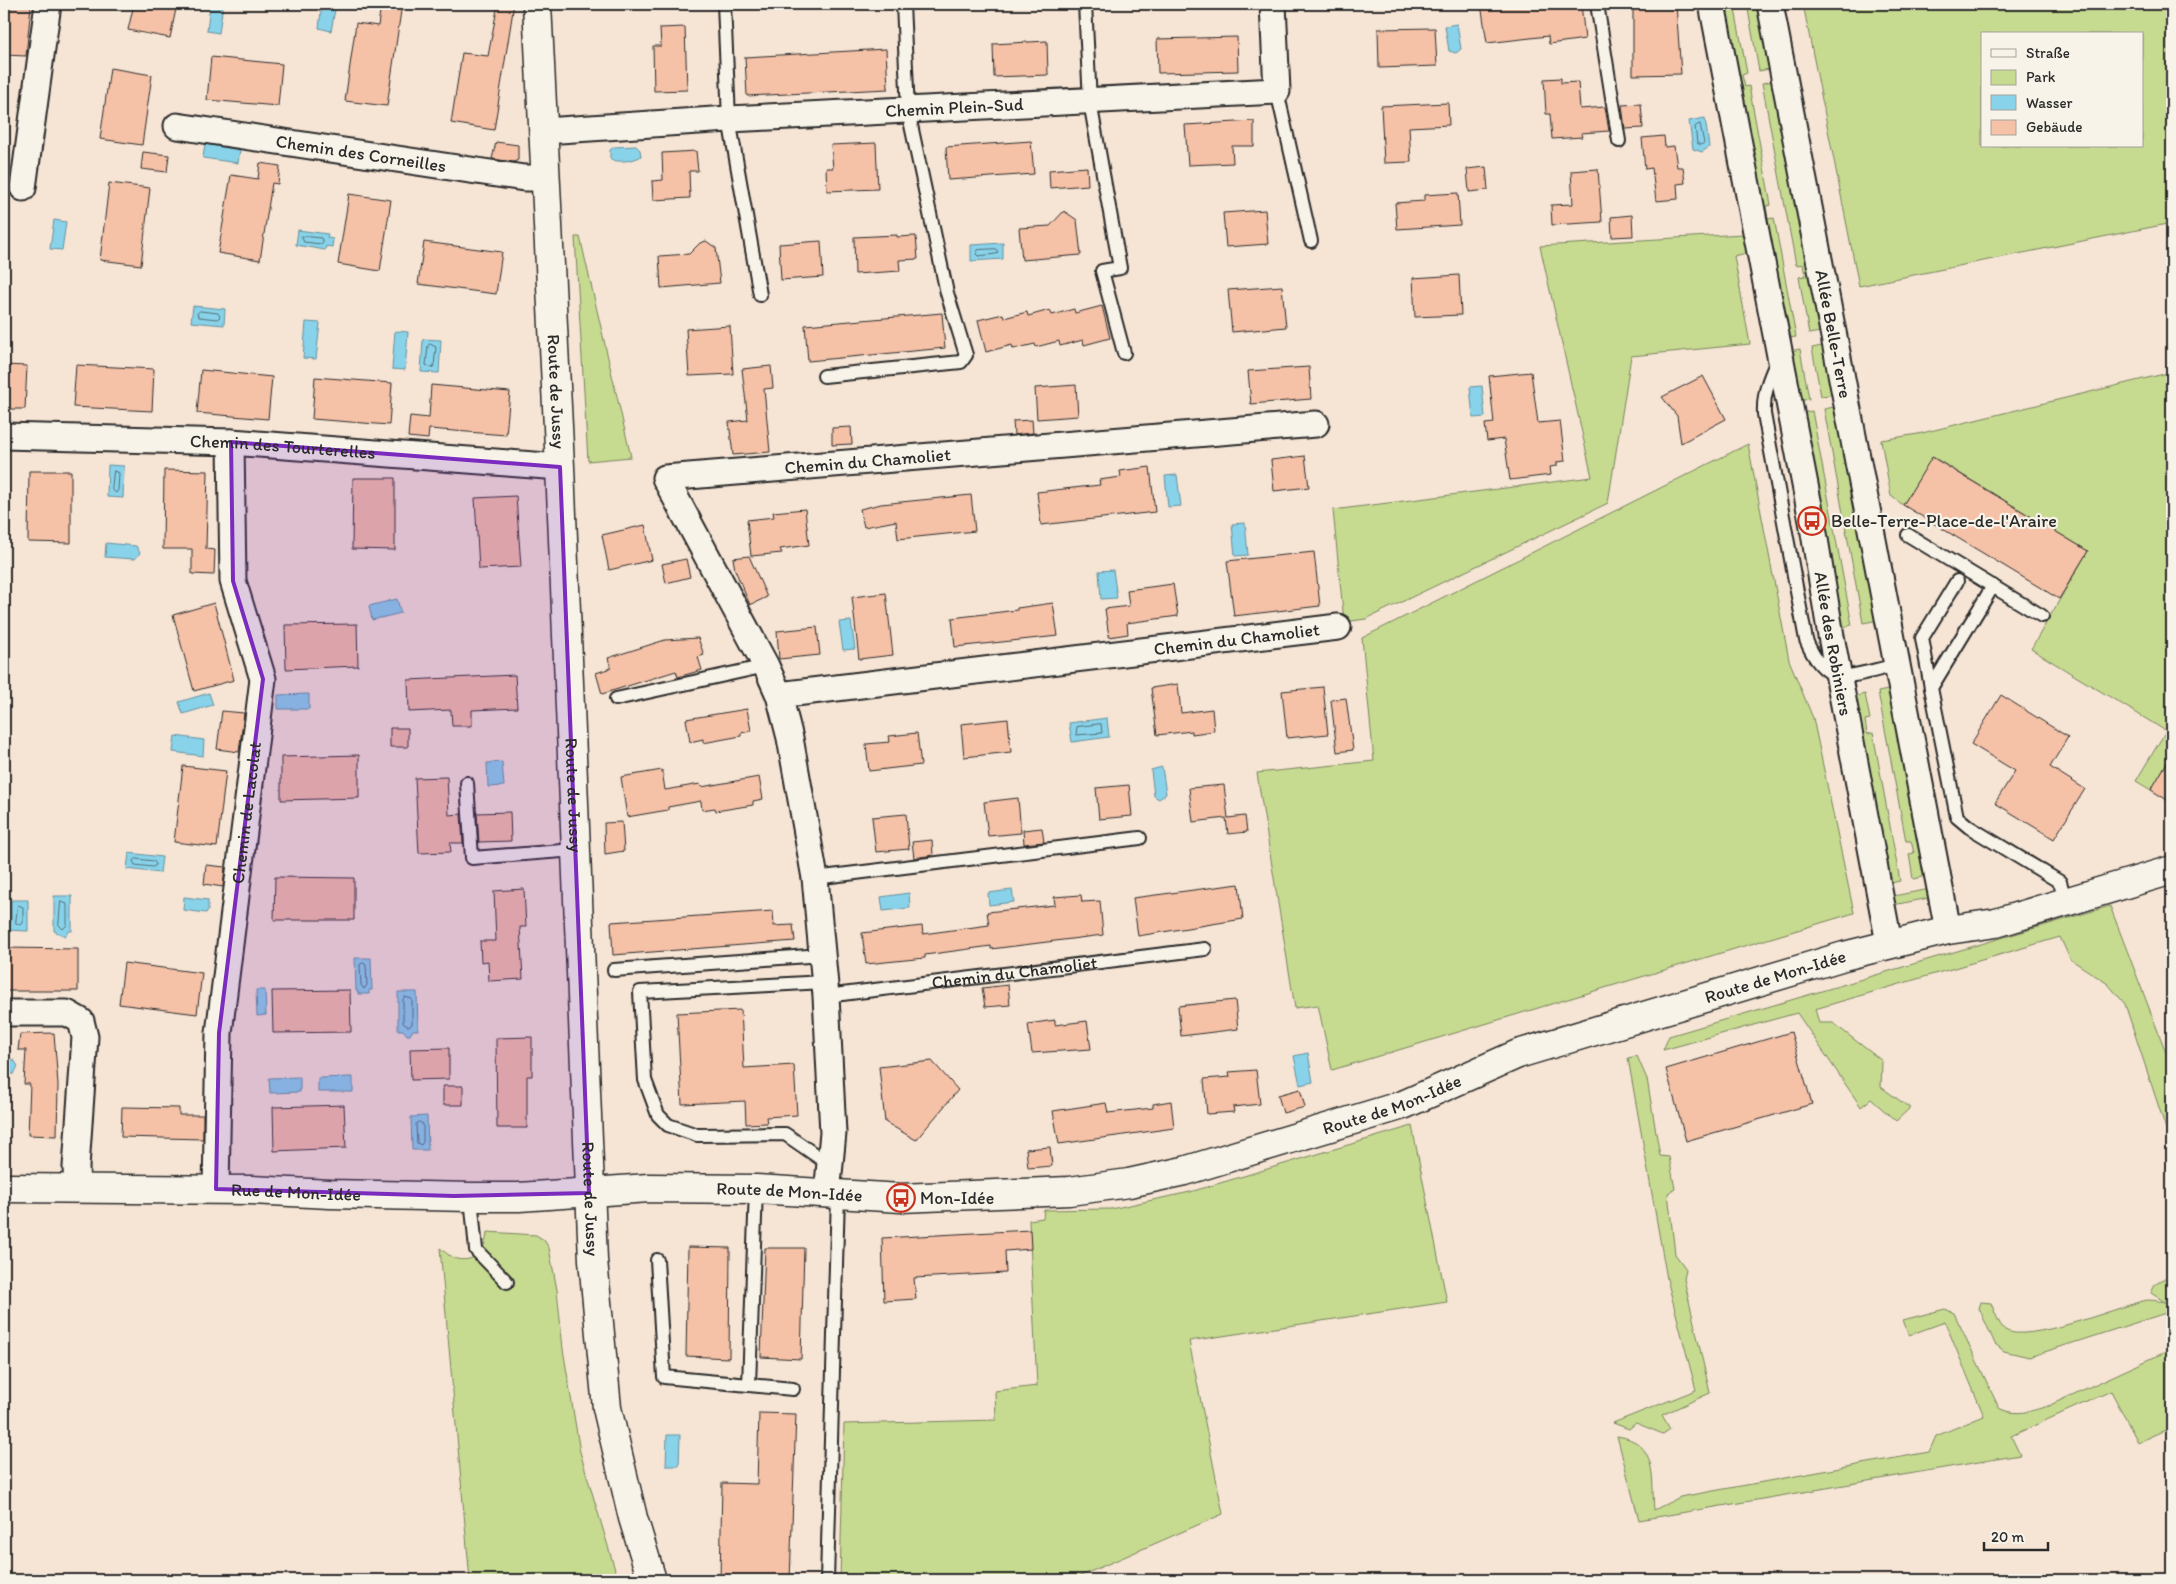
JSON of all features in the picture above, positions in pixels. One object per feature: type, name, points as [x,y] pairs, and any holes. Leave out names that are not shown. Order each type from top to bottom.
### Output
[{"type":"main road","name":"Route de Jussy","points":[[537,4],[560,467],[593,1269],[607,1408],[633,1518],[652,1580]]},
{"type":"main road","name":"Route de Mon-Idée","points":[[589,1193],[643,1188],[756,1189],[901,1198],[1069,1191],[1128,1183],[1184,1171],[1403,1105],[1518,1054],[1889,943],[1948,930],[1996,923],[2172,870]]},
{"type":"main road","name":"Rue de Mon-Idée","points":[[4,1188],[216,1189],[471,1197],[589,1193]]},
{"type":"street","points":[[23,188],[48,4]]},
{"type":"street","points":[[1273,4],[1277,91]]},
{"type":"street","name":"Allée des Robiniers","points":[[1712,4],[1889,943]]},
{"type":"street","name":"Allée Belle-Terre","points":[[1770,4],[1898,665]]},
{"type":"street","name":"Chemin Plein-Sud","points":[[544,131],[729,119],[1277,91]]},
{"type":"street","name":"Chemin des Corneilles","points":[[177,126],[524,178],[546,178]]},
{"type":"street","name":"Chemin du Chamoliet","points":[[833,1194],[830,1166],[833,1134],[825,989],[815,878],[790,738],[780,695],[665,478],[1316,424]]},
{"type":"street","name":"Chemin des Tourterelles","points":[[4,436],[231,442],[560,467]]},
{"type":"street","name":"Chemin de Lacolat","points":[[216,1189],[219,1033],[262,679],[233,581],[231,442]]},
{"type":"street","name":"Chemin du Chamoliet","points":[[780,695],[1338,626]]},
{"type":"street","points":[[1898,665],[1948,930]]},
{"type":"street","points":[[4,1013],[67,1013],[81,1021],[85,1037],[76,1167],[77,1188]]},
{"type":"lane","points":[[724,4],[729,119],[760,294]]},
{"type":"lane","points":[[824,376],[961,362],[965,359],[966,355],[946,292],[908,111],[903,4]]},
{"type":"lane","points":[[1085,4],[1090,102],[1120,268],[1102,271],[1124,353]]},
{"type":"lane","points":[[1597,4],[1619,141]]},
{"type":"lane","points":[[1277,91],[1311,241]]},
{"type":"lane","points":[[1908,535],[2042,616]]},
{"type":"lane","points":[[1956,581],[1922,638],[1958,816],[1969,827],[2060,882],[2066,902]]},
{"type":"lane","points":[[1931,688],[1993,586]]},
{"type":"lane","points":[[1840,676],[1898,665]]},
{"type":"lane","points":[[616,698],[766,666]]},
{"type":"lane","points":[[467,783],[472,858],[575,850]]},
{"type":"lane","points":[[815,878],[1140,838]]},
{"type":"lane","name":"Chemin du Chamoliet","points":[[825,989],[1205,950]]},
{"type":"lane","points":[[614,970],[822,955]]},
{"type":"lane","points":[[825,989],[640,992],[645,1080],[658,1115],[668,1125],[683,1132],[697,1135],[785,1134],[830,1166]]},
{"type":"lane","points":[[749,1385],[756,1189]]},
{"type":"lane","points":[[827,1580],[833,1194]]},
{"type":"lane","points":[[471,1197],[476,1250],[507,1282]]},
{"type":"lane","points":[[657,1260],[664,1377],[793,1389]]},
{"type":"highlighted area","points":[[231,442],[560,467],[589,1193],[454,1196],[216,1189],[219,1033],[263,679],[233,581]]},
{"type":"green space","points":[[1721,4],[1734,4],[1747,73],[1742,75],[1745,87],[1749,86],[1771,205],[1766,206],[1768,219],[1774,218],[1796,337],[1783,339]]},
{"type":"green space","points":[[1747,4],[1763,4],[1775,68],[1759,71]]},
{"type":"green space","points":[[1803,4],[2172,4],[2172,223],[1859,286]]},
{"type":"green space","points":[[1778,80],[1825,331],[1809,334],[1799,277],[1805,276],[1803,264],[1796,265],[1762,83]]},
{"type":"green space","points":[[1743,234],[1747,253],[1734,256],[1750,344],[1631,356],[1608,503],[1366,619],[1344,622],[1333,510],[1592,477],[1540,246]]},
{"type":"green space","points":[[575,237],[580,237],[631,457],[588,461]]},
{"type":"green space","points":[[1827,345],[1836,394],[1821,396],[1812,348]]},
{"type":"green space","points":[[1800,349],[1809,399],[1795,402],[1786,352]]},
{"type":"green space","points":[[2172,372],[2172,754],[2151,790],[2136,781],[2166,731],[2031,649],[2088,551],[1933,457],[1903,505],[1891,496],[1881,440],[1918,434]]},
{"type":"green space","points":[[1839,406],[1879,620],[1863,623],[1824,409]]},
{"type":"green space","points":[[1812,411],[1852,625],[1837,628],[1797,414]]},
{"type":"green space","points":[[1748,444],[1789,660],[1813,718],[1854,913],[1332,1070],[1318,1005],[1295,1008],[1257,773],[1374,761],[1362,638]]},
{"type":"green space","points":[[1893,689],[1928,876],[1913,879],[1909,854],[1914,853],[1911,841],[1906,841],[1878,692]]},
{"type":"green space","points":[[1865,694],[1870,719],[1865,720],[1867,734],[1873,733],[1900,881],[1886,884],[1852,697]]},
{"type":"green space","points":[[1930,889],[1931,894],[1929,898],[1893,905],[1888,897]]},
{"type":"green space","points":[[2110,906],[2172,1068],[2172,1147],[2125,1004],[2108,984],[2070,959],[2060,937],[1815,1009],[1819,1023],[1833,1023],[1882,1061],[1881,1087],[1910,1108],[1896,1121],[1871,1099],[1861,1107],[1797,1013],[1663,1050],[1669,1036]]},
{"type":"green space","points":[[1637,1056],[1647,1079],[1660,1156],[1669,1157],[1675,1189],[1668,1193],[1675,1254],[1686,1269],[1684,1279],[1710,1393],[1662,1415],[1670,1429],[1663,1434],[1636,1423],[1629,1429],[1613,1423],[1696,1390],[1667,1279],[1628,1058]]},
{"type":"green space","points":[[1412,1126],[1447,1302],[1189,1341],[1223,1514],[1071,1580],[840,1580],[844,1424],[996,1420],[995,1391],[1037,1386],[1029,1220],[1043,1218],[1044,1210],[1111,1209],[1190,1192]]},
{"type":"green space","points":[[487,1232],[536,1235],[544,1240],[549,1248],[557,1290],[563,1349],[580,1452],[618,1580],[470,1580],[440,1248],[455,1258],[470,1259],[475,1257],[482,1249]]},
{"type":"green space","points":[[2166,1277],[2172,1277],[2172,1311],[2029,1357],[2004,1351],[1995,1344],[1979,1308],[1981,1302],[1991,1303],[2005,1330],[2016,1333],[2051,1329],[2142,1301],[2165,1302],[2151,1293],[2155,1285]]},
{"type":"green space","points":[[1945,1309],[1954,1313],[1999,1408],[2005,1411],[2017,1413],[2048,1406],[2172,1349],[2172,1427],[2138,1442],[2111,1391],[2011,1436],[2020,1455],[1639,1520],[1617,1436],[1631,1440],[1640,1446],[1646,1454],[1652,1474],[1654,1510],[1680,1497],[1929,1452],[1936,1436],[1984,1416],[1945,1322],[1909,1335],[1903,1320]]},
{"type":"water","points":[[210,4],[223,4],[219,33],[207,31]]},
{"type":"water","points":[[322,4],[336,4],[331,31],[319,28]]},
{"type":"water","points":[[1457,24],[1461,49],[1456,53],[1449,51],[1445,26]]},
{"type":"water","points":[[1705,118],[1709,147],[1702,152],[1693,149],[1689,121]]},
{"type":"water","points":[[205,144],[240,150],[238,163],[203,158]]},
{"type":"water","points":[[636,146],[640,150],[641,156],[638,158],[621,161],[610,159],[610,150],[614,147]]},
{"type":"water","points":[[54,220],[66,222],[62,250],[50,249]]},
{"type":"water","points":[[298,230],[328,234],[327,238],[333,239],[332,247],[326,246],[325,250],[296,245]]},
{"type":"water","points":[[1003,243],[1003,259],[971,261],[971,245]]},
{"type":"water","points":[[193,306],[225,309],[224,325],[191,322]]},
{"type":"water","points":[[306,322],[320,323],[316,359],[303,358]]},
{"type":"water","points":[[395,331],[408,332],[405,370],[392,369]]},
{"type":"water","points":[[423,339],[441,340],[439,373],[421,372]]},
{"type":"water","points":[[1482,386],[1485,417],[1473,418],[1470,387]]},
{"type":"water","points":[[108,465],[124,466],[123,498],[107,497]]},
{"type":"water","points":[[1177,475],[1181,506],[1168,507],[1165,476]]},
{"type":"water","points":[[1245,523],[1248,555],[1235,556],[1232,524]]},
{"type":"water","points":[[106,543],[136,546],[140,553],[135,559],[105,557]]},
{"type":"water","points":[[1113,570],[1117,598],[1101,599],[1099,571]]},
{"type":"water","points":[[397,599],[401,613],[372,620],[369,606]]},
{"type":"water","points":[[851,621],[855,649],[843,650],[839,622]]},
{"type":"water","points":[[209,693],[213,705],[183,714],[179,702]]},
{"type":"water","points":[[309,694],[309,709],[278,709],[278,695]]},
{"type":"water","points":[[1107,718],[1109,737],[1072,742],[1069,723]]},
{"type":"water","points":[[175,736],[204,740],[203,756],[173,752]]},
{"type":"water","points":[[502,762],[504,786],[488,787],[487,763]]},
{"type":"water","points":[[1162,767],[1166,794],[1159,799],[1154,796],[1151,770]]},
{"type":"water","points":[[129,853],[162,857],[160,873],[127,869]]},
{"type":"water","points":[[1012,890],[1014,902],[989,905],[988,893]]},
{"type":"water","points":[[909,893],[910,908],[883,911],[881,897]]},
{"type":"water","points":[[54,896],[72,896],[72,931],[69,931],[65,936],[54,931]]},
{"type":"water","points":[[184,897],[208,900],[208,910],[206,913],[183,910]]},
{"type":"water","points":[[11,900],[28,900],[28,931],[5,930],[5,923],[11,922]]},
{"type":"water","points":[[355,958],[371,958],[372,990],[369,990],[369,994],[358,994],[358,991],[356,991]]},
{"type":"water","points":[[256,990],[265,990],[266,1015],[257,1016]]},
{"type":"water","points":[[398,992],[417,992],[418,1030],[413,1030],[410,1035],[407,1035],[403,1030],[398,1030]]},
{"type":"water","points":[[1308,1053],[1313,1082],[1300,1085],[1294,1056]]},
{"type":"water","points":[[4,1060],[14,1060],[18,1066],[14,1074],[4,1074]]},
{"type":"water","points":[[300,1077],[300,1092],[270,1093],[269,1078]]},
{"type":"water","points":[[353,1077],[353,1092],[318,1092],[318,1078]]},
{"type":"water","points":[[427,1116],[428,1150],[412,1150],[411,1117]]},
{"type":"water","points":[[667,1435],[680,1435],[679,1466],[666,1466]]},
{"type":"building","points":[[134,4],[177,4],[170,38],[128,30]]},
{"type":"building","points":[[381,4],[402,4],[387,106],[345,101],[356,23],[378,26]]},
{"type":"building","points":[[498,4],[514,4],[494,130],[451,123],[462,53],[488,56]]},
{"type":"building","points":[[1481,4],[1581,4],[1585,39],[1549,44],[1548,36],[1487,43]]},
{"type":"building","points":[[1633,4],[1676,4],[1681,74],[1633,75]]},
{"type":"building","points":[[4,5],[31,6],[26,56],[4,55]]},
{"type":"building","points":[[685,27],[687,90],[654,91],[653,46],[661,46],[660,28]]},
{"type":"building","points":[[1435,28],[1437,66],[1379,68],[1378,29]]},
{"type":"building","points":[[1237,37],[1238,71],[1158,73],[1157,39]]},
{"type":"building","points":[[1047,41],[1048,75],[994,77],[993,44]]},
{"type":"building","points":[[886,49],[888,89],[747,96],[745,57]]},
{"type":"building","points":[[211,57],[282,64],[278,106],[207,100]]},
{"type":"building","points":[[110,68],[152,75],[142,145],[100,139]]},
{"type":"building","points":[[1561,78],[1561,83],[1578,82],[1580,109],[1605,107],[1609,131],[1581,133],[1582,137],[1552,139],[1550,114],[1546,114],[1544,79]]},
{"type":"building","points":[[1448,103],[1449,125],[1409,127],[1411,162],[1384,163],[1381,106]]},
{"type":"building","points":[[1641,104],[1643,128],[1625,129],[1622,105]]},
{"type":"building","points":[[1254,121],[1254,146],[1232,146],[1233,163],[1188,165],[1185,125]]},
{"type":"building","points":[[1664,136],[1665,147],[1674,146],[1677,167],[1683,167],[1685,183],[1677,184],[1678,199],[1656,201],[1652,168],[1645,169],[1642,138]]},
{"type":"building","points":[[1031,141],[1034,174],[948,180],[946,147]]},
{"type":"building","points":[[496,142],[518,145],[518,160],[514,162],[492,159]]},
{"type":"building","points":[[876,143],[878,189],[827,191],[826,168],[833,168],[831,145]]},
{"type":"building","points":[[696,151],[698,171],[689,171],[690,198],[653,200],[652,181],[663,180],[662,153]]},
{"type":"building","points":[[143,152],[169,155],[167,172],[141,169]]},
{"type":"building","points":[[260,163],[280,166],[278,184],[272,183],[260,260],[218,253],[231,175],[258,179]]},
{"type":"building","points":[[1087,167],[1088,185],[1050,188],[1049,170]]},
{"type":"building","points":[[1486,167],[1488,190],[1469,192],[1467,169]]},
{"type":"building","points":[[1598,169],[1602,222],[1552,225],[1551,205],[1573,204],[1571,171]]},
{"type":"building","points":[[109,183],[150,188],[141,265],[100,260]]},
{"type":"building","points":[[1458,193],[1460,225],[1397,229],[1395,203],[1424,201],[1424,195]]},
{"type":"building","points":[[349,194],[391,200],[380,271],[338,264]]},
{"type":"building","points":[[1265,210],[1268,244],[1226,247],[1223,213]]},
{"type":"building","points":[[1064,211],[1077,220],[1081,255],[1022,260],[1019,228],[1050,226]]},
{"type":"building","points":[[1632,215],[1633,236],[1612,237],[1611,217]]},
{"type":"building","points":[[897,235],[897,237],[916,236],[918,259],[899,260],[900,271],[855,274],[854,237]]},
{"type":"building","points":[[706,241],[716,248],[720,283],[661,288],[659,256],[689,254],[700,243]]},
{"type":"building","points":[[821,241],[823,277],[781,280],[779,244]]},
{"type":"building","points":[[424,242],[502,252],[496,294],[418,284]]},
{"type":"building","points":[[1459,275],[1461,315],[1415,317],[1413,278]]},
{"type":"building","points":[[1282,286],[1286,327],[1232,332],[1228,290]]},
{"type":"building","points":[[1102,306],[1110,338],[1084,345],[1083,340],[1060,346],[1059,341],[1036,347],[1035,344],[1013,349],[1012,345],[986,352],[978,320],[1003,314],[1004,318],[1027,312],[1028,316],[1050,310],[1052,315],[1074,309],[1075,313]]},
{"type":"building","points":[[942,313],[945,348],[808,361],[805,325]]},
{"type":"building","points":[[730,326],[733,374],[689,376],[686,329]]},
{"type":"building","points":[[4,365],[27,366],[25,409],[4,409]]},
{"type":"building","points":[[76,365],[154,369],[152,411],[73,407]]},
{"type":"building","points":[[771,366],[773,388],[764,389],[770,452],[733,455],[729,422],[748,420],[742,369]]},
{"type":"building","points":[[1309,367],[1311,399],[1251,404],[1248,371]]},
{"type":"building","points":[[201,370],[272,377],[268,419],[197,413]]},
{"type":"building","points":[[1531,372],[1538,423],[1560,421],[1565,461],[1557,462],[1557,466],[1550,467],[1551,475],[1510,480],[1504,439],[1487,441],[1485,424],[1494,423],[1489,376]]},
{"type":"building","points":[[1703,376],[1726,419],[1681,443],[1677,416],[1662,397]]},
{"type":"building","points":[[315,377],[392,383],[389,425],[312,419]]},
{"type":"building","points":[[431,385],[510,392],[506,435],[429,429],[428,439],[408,437],[410,416],[429,418]]},
{"type":"building","points":[[1076,385],[1078,416],[1037,419],[1035,388]]},
{"type":"building","points":[[1032,420],[1033,433],[1014,435],[1013,421]]},
{"type":"building","points":[[851,427],[852,444],[832,445],[832,428]]},
{"type":"building","points":[[1305,456],[1309,487],[1274,491],[1271,460]]},
{"type":"building","points":[[1932,457],[2088,551],[2059,599],[1903,505]]},
{"type":"building","points":[[1150,467],[1155,512],[1041,525],[1037,492],[1100,485],[1099,480],[1121,477],[1120,471]]},
{"type":"building","points":[[164,470],[208,471],[206,549],[215,550],[214,575],[192,574],[192,549],[163,549]]},
{"type":"building","points":[[29,471],[71,471],[71,543],[28,542]]},
{"type":"building","points":[[353,478],[395,478],[395,550],[352,549]]},
{"type":"building","points":[[971,495],[975,531],[898,539],[896,521],[864,527],[860,509],[881,504]]},
{"type":"building","points":[[516,496],[521,567],[479,569],[475,498]]},
{"type":"building","points":[[805,509],[809,545],[780,549],[782,553],[751,556],[747,520],[774,517],[773,512]]},
{"type":"building","points":[[645,525],[652,560],[609,570],[602,535]]},
{"type":"building","points":[[1314,552],[1320,606],[1234,616],[1227,561]]},
{"type":"building","points":[[749,556],[767,597],[750,605],[735,570],[733,558]]},
{"type":"building","points":[[686,559],[690,577],[666,583],[662,564]]},
{"type":"building","points":[[1173,584],[1178,616],[1127,623],[1128,634],[1109,637],[1105,609],[1129,606],[1127,590]]},
{"type":"building","points":[[886,593],[893,655],[859,659],[852,597]]},
{"type":"building","points":[[214,603],[234,680],[194,691],[173,615]]},
{"type":"building","points":[[1053,603],[1058,636],[955,647],[952,618],[1017,610],[1017,608]]},
{"type":"building","points":[[357,624],[358,666],[286,669],[285,625]]},
{"type":"building","points":[[817,627],[820,655],[779,659],[777,631]]},
{"type":"building","points":[[698,638],[704,655],[698,657],[702,670],[678,677],[676,671],[602,694],[596,673],[611,668],[608,658],[665,640]]},
{"type":"building","points":[[515,675],[517,708],[472,710],[472,726],[452,726],[451,710],[409,712],[408,680]]},
{"type":"building","points":[[1178,684],[1181,713],[1212,709],[1214,731],[1192,734],[1192,731],[1157,735],[1151,688]]},
{"type":"building","points":[[1323,687],[1328,734],[1287,738],[1282,691]]},
{"type":"building","points":[[2001,695],[2068,737],[2050,767],[2085,789],[2054,839],[1995,803],[2015,771],[1971,744]]},
{"type":"building","points":[[1346,698],[1353,750],[1337,752],[1331,700]]},
{"type":"building","points":[[747,709],[751,731],[741,733],[741,736],[703,743],[703,739],[690,742],[686,719]]},
{"type":"building","points":[[222,711],[244,713],[239,752],[217,749]]},
{"type":"building","points":[[1008,719],[1011,752],[964,757],[961,724]]},
{"type":"building","points":[[390,728],[408,728],[408,747],[390,747]]},
{"type":"building","points":[[917,733],[921,765],[869,771],[866,744],[890,742],[889,736]]},
{"type":"building","points":[[2172,754],[2172,803],[2151,790]]},
{"type":"building","points":[[359,755],[359,798],[281,800],[281,757]]},
{"type":"building","points":[[183,766],[226,771],[217,847],[174,842]]},
{"type":"building","points":[[662,770],[665,790],[700,784],[701,787],[759,777],[763,799],[753,801],[753,805],[716,811],[715,808],[702,810],[701,801],[668,807],[668,810],[627,817],[621,777]]},
{"type":"building","points":[[447,777],[449,815],[461,814],[463,843],[450,843],[451,852],[419,853],[415,778]]},
{"type":"building","points":[[1129,785],[1132,816],[1099,819],[1096,788]]},
{"type":"building","points":[[1224,785],[1228,818],[1245,816],[1247,832],[1228,834],[1226,818],[1193,822],[1189,788]]},
{"type":"building","points":[[1018,798],[1021,833],[988,836],[984,802]]},
{"type":"building","points":[[510,812],[511,841],[479,842],[477,813]]},
{"type":"building","points":[[906,814],[909,849],[876,852],[872,817]]},
{"type":"building","points":[[622,822],[624,851],[605,854],[604,823]]},
{"type":"building","points":[[1042,828],[1044,842],[1024,844],[1023,830]]},
{"type":"building","points":[[932,840],[933,855],[914,858],[912,842]]},
{"type":"building","points":[[206,865],[225,867],[223,887],[204,884]]},
{"type":"building","points":[[275,877],[354,878],[354,920],[274,920]]},
{"type":"building","points":[[1239,884],[1243,919],[1138,936],[1133,898]]},
{"type":"building","points":[[524,889],[526,927],[520,927],[523,979],[489,981],[488,961],[481,962],[480,941],[496,941],[494,891]]},
{"type":"building","points":[[1081,895],[1082,902],[1100,901],[1103,935],[991,949],[991,946],[925,955],[925,958],[866,964],[862,933],[922,926],[923,934],[989,925],[987,912],[1055,905],[1054,897]]},
{"type":"building","points":[[773,911],[774,926],[793,925],[795,941],[613,955],[611,922]]},
{"type":"building","points":[[4,948],[78,949],[78,991],[4,991]]},
{"type":"building","points":[[124,963],[202,973],[197,1014],[119,1004]]},
{"type":"building","points":[[1008,985],[1010,1005],[985,1007],[982,988]]},
{"type":"building","points":[[350,990],[351,1032],[273,1033],[272,991]]},
{"type":"building","points":[[1235,1000],[1238,1029],[1181,1036],[1178,1006]]},
{"type":"building","points":[[741,1010],[744,1068],[794,1065],[797,1115],[766,1117],[767,1123],[746,1124],[745,1101],[682,1104],[677,1013]]},
{"type":"building","points":[[1055,1020],[1055,1025],[1087,1021],[1091,1049],[1032,1053],[1028,1024]]},
{"type":"building","points":[[1791,1032],[1812,1104],[1686,1141],[1666,1069]]},
{"type":"building","points":[[54,1033],[58,1084],[57,1136],[28,1135],[30,1084],[24,1084],[26,1050],[18,1050],[20,1034]]},
{"type":"building","points":[[532,1037],[532,1076],[527,1076],[527,1128],[497,1128],[496,1038]]},
{"type":"building","points":[[449,1048],[449,1079],[411,1080],[410,1049]]},
{"type":"building","points":[[932,1061],[958,1090],[916,1140],[885,1122],[879,1067]]},
{"type":"building","points":[[1256,1070],[1260,1104],[1233,1107],[1234,1112],[1207,1114],[1204,1079],[1230,1077],[1229,1072]]},
{"type":"building","points":[[443,1086],[463,1086],[463,1105],[443,1105]]},
{"type":"building","points":[[1300,1089],[1305,1107],[1283,1113],[1278,1095]]},
{"type":"building","points":[[1171,1101],[1174,1128],[1059,1144],[1053,1111],[1106,1103],[1108,1113],[1153,1108],[1153,1104]]},
{"type":"building","points":[[344,1105],[346,1148],[274,1151],[273,1107]]},
{"type":"building","points":[[122,1107],[179,1108],[179,1115],[203,1115],[203,1139],[121,1137]]},
{"type":"building","points":[[1050,1147],[1052,1166],[1028,1168],[1026,1149]]},
{"type":"building","points":[[1030,1230],[1031,1249],[1005,1251],[1006,1273],[914,1278],[916,1299],[884,1301],[882,1238]]},
{"type":"building","points":[[688,1247],[730,1248],[729,1358],[686,1356]]},
{"type":"building","points":[[765,1248],[804,1248],[801,1359],[761,1357]]},
{"type":"building","points":[[759,1413],[796,1414],[790,1580],[720,1580],[722,1483],[757,1484]]},
{"type":"place","name":"Belle-Terre-Place-de-l'Araire","points":[[1812,521]]},
{"type":"place","name":"Mon-Idée","points":[[901,1198]]}]
